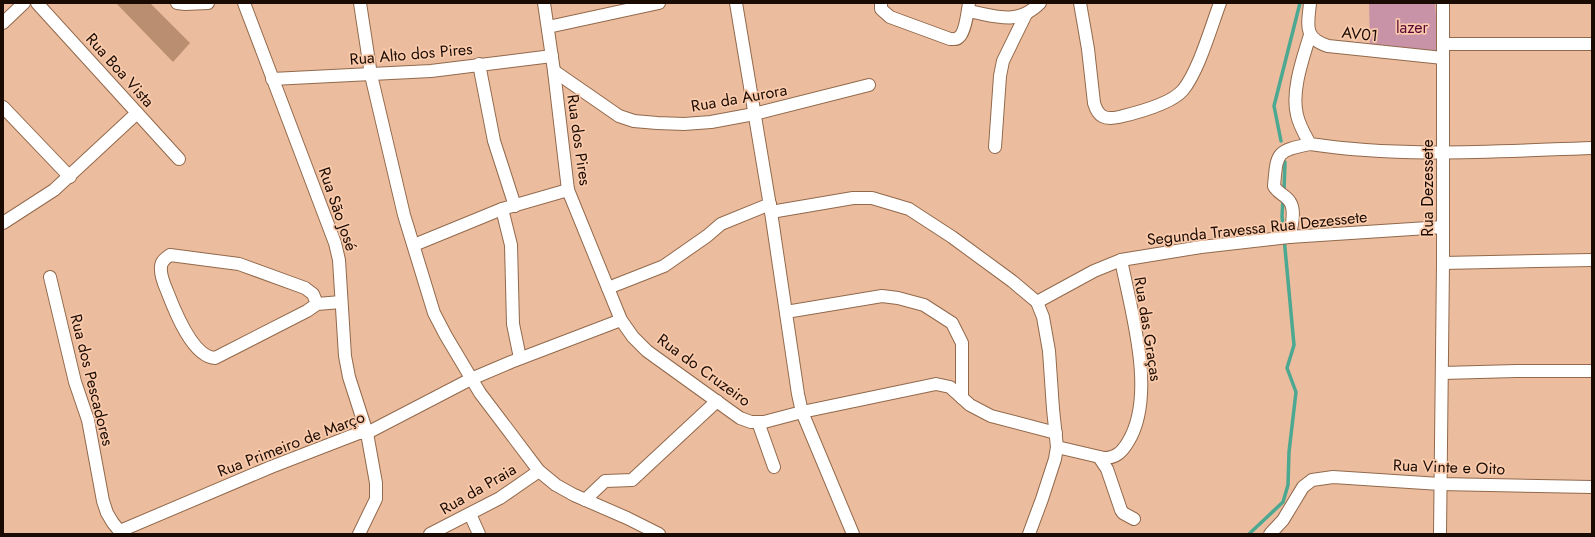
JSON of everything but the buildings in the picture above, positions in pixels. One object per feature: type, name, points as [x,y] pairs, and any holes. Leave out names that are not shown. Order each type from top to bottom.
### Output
[{"type":"street","points":[[3,23],[24,3]]},
{"type":"street","name":"Rua Boa Vista","points":[[37,3],[180,159]]},
{"type":"street","points":[[178,3],[208,3]]},
{"type":"street","name":"Rua São José","points":[[244,3],[335,243],[339,260],[345,356],[349,377],[367,433],[376,483],[376,499],[362,533]]},
{"type":"street","points":[[360,3],[371,75],[404,215],[434,313],[471,379],[524,453],[539,471],[556,485],[659,534]]},
{"type":"street","name":"Rua dos Pires","points":[[544,3],[554,71],[568,190],[621,320]]},
{"type":"street","points":[[548,27],[659,3]]},
{"type":"street","points":[[736,3],[771,208],[802,412],[853,534]]},
{"type":"street","points":[[881,3],[881,9],[890,17],[950,39],[955,39],[960,37],[962,33],[968,7],[1007,18],[1016,18],[1026,14],[1040,3]]},
{"type":"street","points":[[1080,3],[1088,49],[1094,103],[1096,111],[1109,119],[1127,115],[1170,100],[1182,90],[1201,54],[1220,3]]},
{"type":"street","points":[[1310,3],[1308,27],[1310,35],[1303,60],[1296,100],[1297,115],[1302,131],[1310,144]]},
{"type":"street","name":"Rua Dezessete","points":[[1440,534],[1443,263],[1443,3]]},
{"type":"street","points":[[995,147],[1000,76],[1003,61],[1026,14]]},
{"type":"street","name":"AV01","points":[[1310,35],[1317,43],[1328,46],[1443,58]]},
{"type":"street","points":[[1443,44],[1592,44]]},
{"type":"street","name":"Rua Alto dos Pires","points":[[272,79],[431,71],[552,56]]},
{"type":"street","points":[[478,64],[494,141],[515,206]]},
{"type":"street","name":"Rua da Aurora","points":[[554,71],[619,116],[634,121],[684,124],[711,122],[754,114],[870,85]]},
{"type":"street","points":[[3,107],[70,177]]},
{"type":"street","points":[[3,223],[54,190],[70,177],[137,113]]},
{"type":"street","points":[[1290,237],[1292,208],[1290,202],[1274,186],[1278,158],[1286,149],[1310,144],[1339,148],[1443,152],[1592,148]]},
{"type":"street","points":[[414,245],[502,209],[568,190]]},
{"type":"street","points":[[608,288],[664,266],[707,236],[721,224],[771,208],[853,198],[872,198],[909,209],[958,241],[1012,281],[1037,302],[1043,317],[1049,351],[1056,447],[1054,459],[1042,498],[1029,534]]},
{"type":"street","points":[[502,209],[511,245],[513,324],[520,358]]},
{"type":"street","name":"Segunda Travessa Rua Dezessete","points":[[1037,302],[1094,271],[1121,260],[1201,247],[1290,237],[1443,227]]},
{"type":"street","points":[[317,304],[312,294],[305,288],[240,264],[170,255],[164,260],[161,267],[162,276],[174,310],[185,332],[202,353],[209,358],[215,358],[307,311],[317,304],[341,302]]},
{"type":"street","name":"Rua das Graças","points":[[1056,447],[1099,457],[1111,458],[1123,450],[1134,429],[1141,396],[1142,374],[1121,260]]},
{"type":"street","points":[[1443,263],[1592,260]]},
{"type":"street","name":"Rua dos Pescadores","points":[[50,277],[75,382],[88,420],[103,501],[107,513],[121,533]]},
{"type":"street","points":[[786,312],[882,296],[898,298],[924,305],[952,323],[962,343],[962,398]]},
{"type":"street","name":"Rua Primeiro de Março","points":[[121,533],[277,464],[359,433],[367,433],[471,379],[520,358],[621,320]]},
{"type":"street","name":"Rua do Cruzeiro","points":[[621,320],[633,337],[647,351],[740,418],[751,422],[764,422],[802,412],[936,384],[950,387],[979,411],[991,416],[1056,433]]},
{"type":"street","points":[[1442,373],[1592,371]]},
{"type":"street","points":[[585,500],[605,481],[632,480],[717,401]]},
{"type":"street","points":[[758,422],[774,467]]},
{"type":"street","points":[[1099,457],[1107,469],[1121,510],[1123,513],[1134,519]]},
{"type":"street","name":"Rua da Praia","points":[[430,534],[512,491],[539,471]]},
{"type":"street","name":"Rua Vinte e Oito","points":[[1270,534],[1283,520],[1303,486],[1312,480],[1332,477],[1440,484],[1592,487]]},
{"type":"street","points":[[470,514],[479,534]]},
{"type":"green space","name":"lazer","points":[[1369,3],[1435,3],[1439,54],[1370,46]]},
{"type":"waterway","points":[[1281,141],[1274,106],[1300,3]]},
{"type":"waterway","points":[[1284,191],[1285,162]]},
{"type":"waterway","points":[[1249,534],[1283,502],[1288,485],[1289,452],[1296,392],[1287,368],[1294,345],[1282,216],[1283,199]]}]
